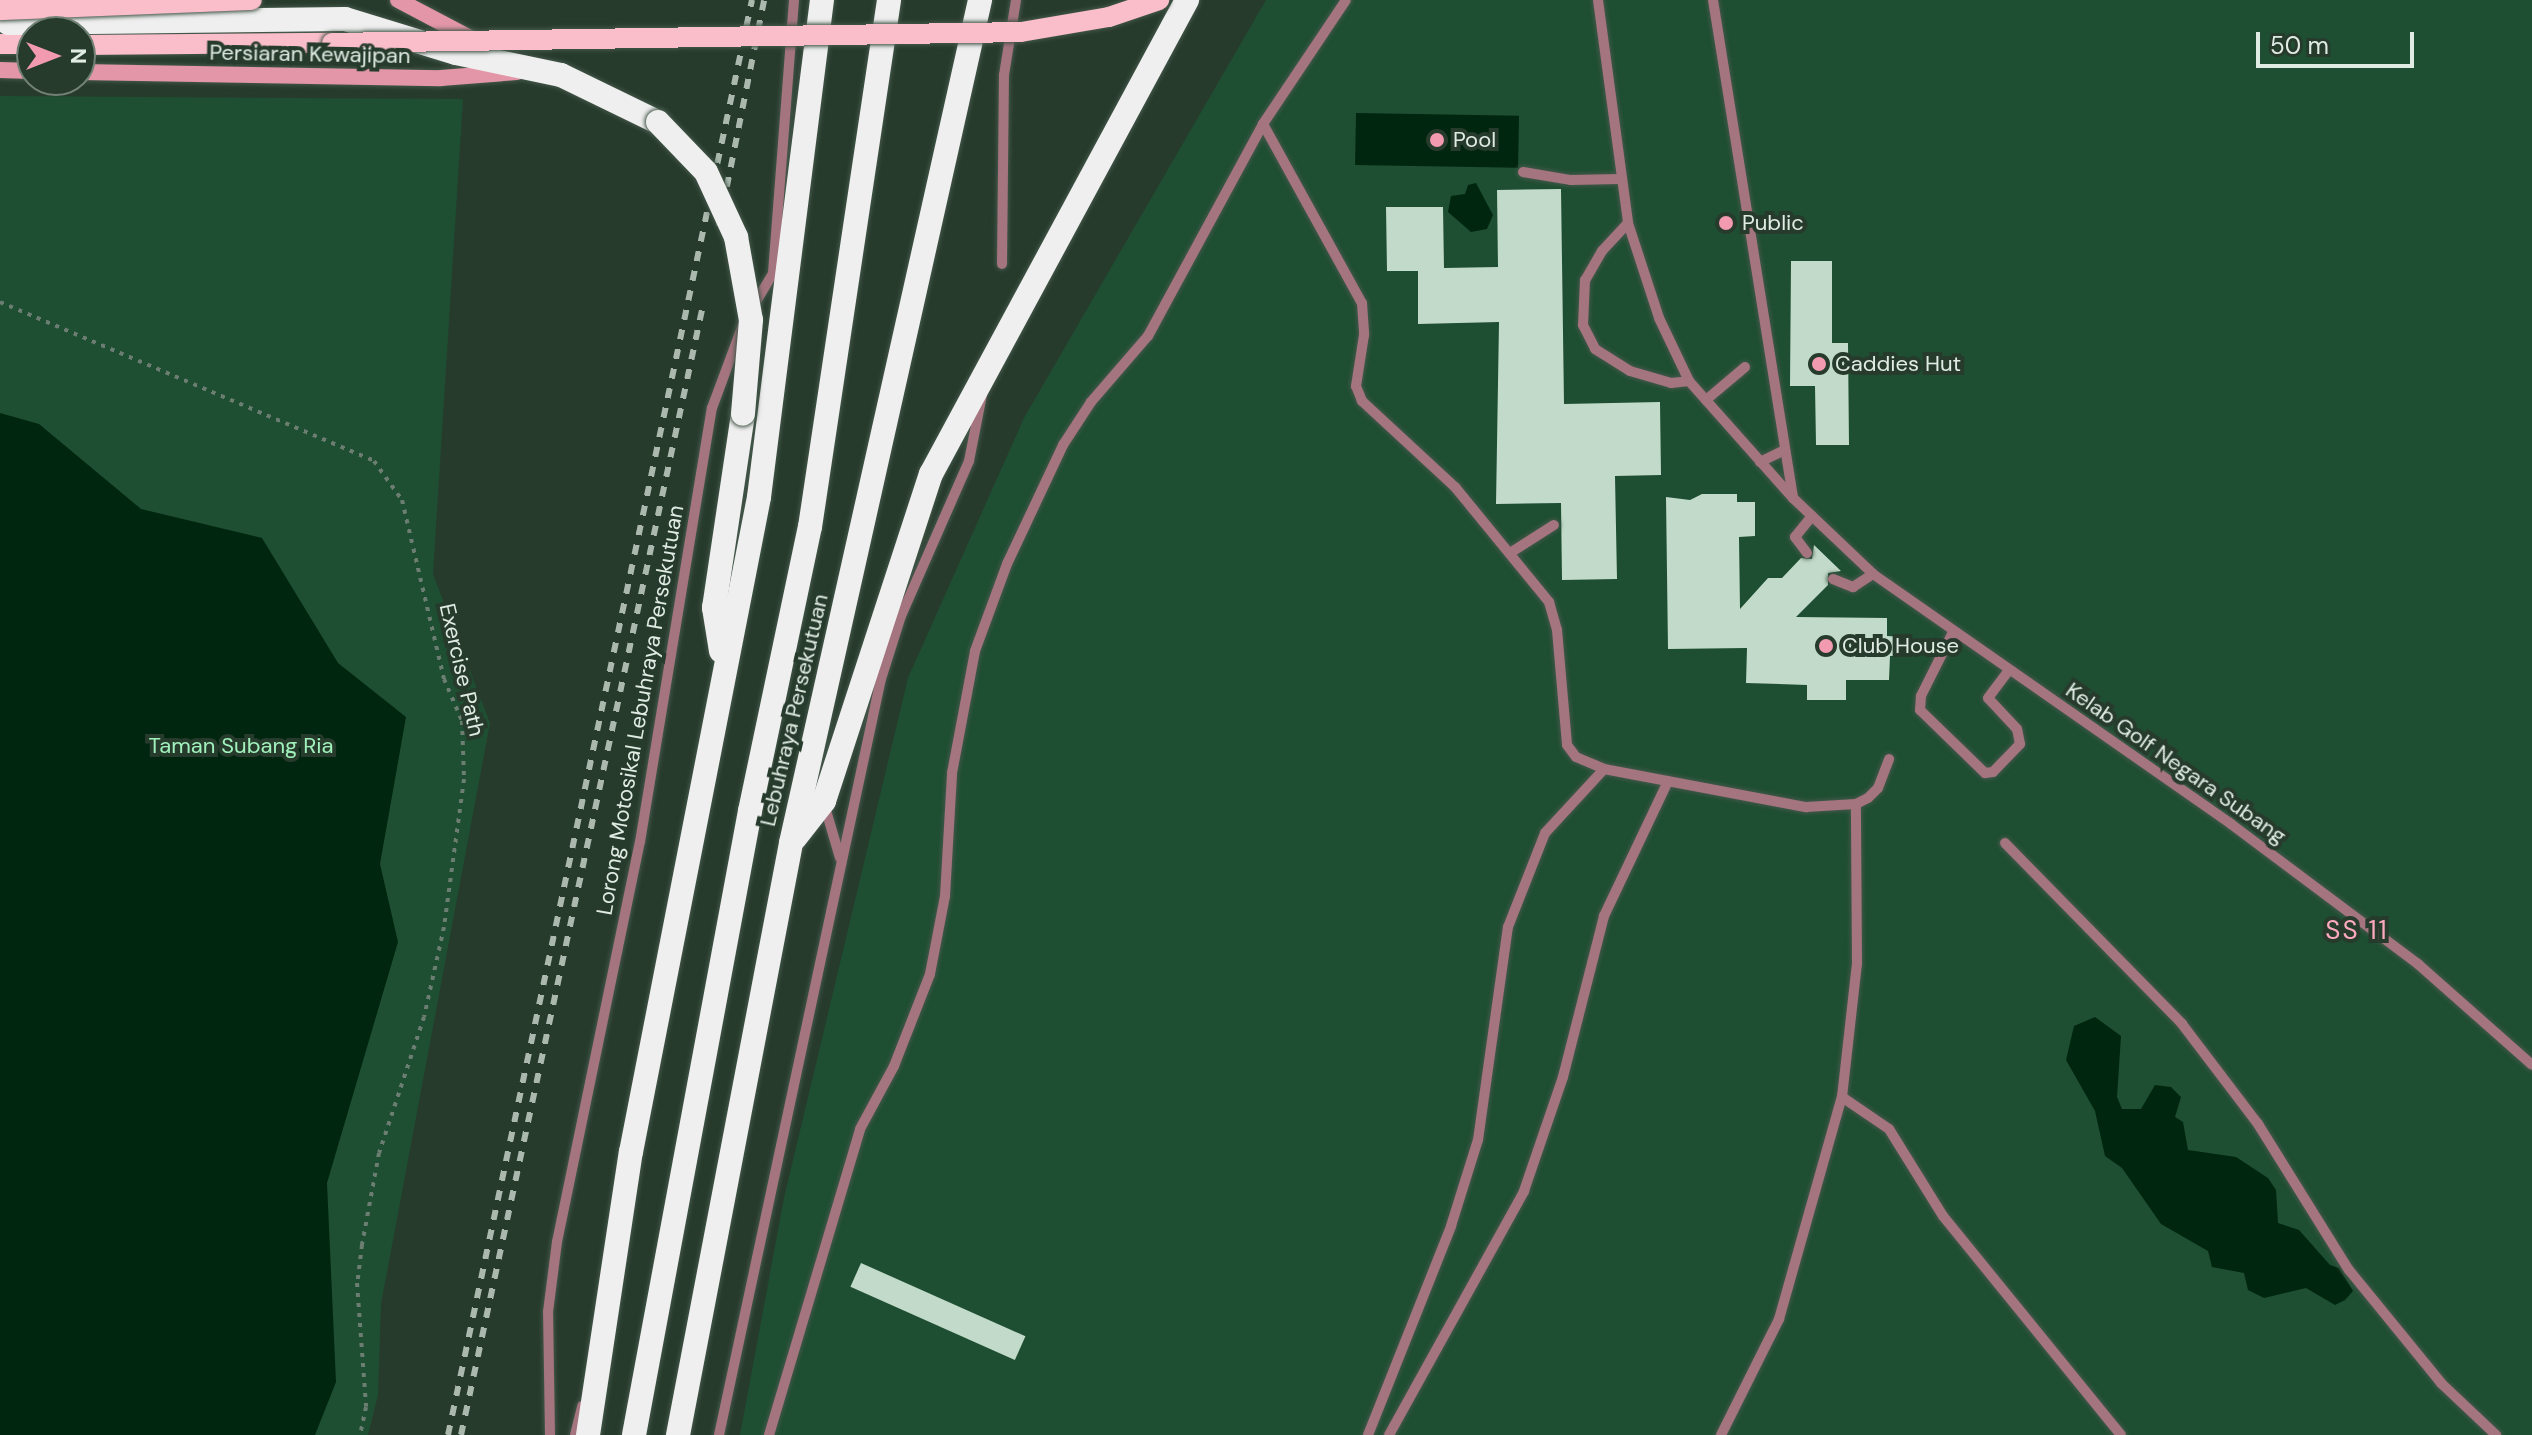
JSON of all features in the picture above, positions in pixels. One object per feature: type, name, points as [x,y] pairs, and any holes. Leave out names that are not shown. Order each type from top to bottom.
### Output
[{"type":"highway","points":[[588,1435],[631,1152],[759,497],[822,0]]},
{"type":"highway","name":"Lebuhraya Persekutuan","points":[[634,1435],[750,811],[810,527],[889,0]]},
{"type":"highway","name":"Lebuhraya Persekutuan","points":[[678,1435],[791,843],[980,0]]},
{"type":"highway","points":[[791,843],[824,801],[931,474],[1187,0]]},
{"type":"highway","points":[[2,22],[345,19],[596,88],[658,122],[706,172],[725,202],[736,237],[751,320],[743,414],[714,608],[724,669]]},
{"type":"main road","points":[[2,22],[252,0]]},
{"type":"main road","points":[[398,0],[538,70]]},
{"type":"main road","points":[[96,45],[1021,32],[1109,17],[1159,0]]},
{"type":"main road","name":"Persiaran Kewajipan","points":[[96,72],[441,78],[538,70]]},
{"type":"lane","points":[[223,19],[260,0]]},
{"type":"lane","name":"Lorong Motosikal Lebuhraya Persekutuan","points":[[550,1435],[548,1312],[557,1242],[640,842],[712,408],[733,341],[773,273],[794,0]]},
{"type":"lane","points":[[1002,264],[1004,75],[1016,0]]},
{"type":"lane","points":[[769,1435],[860,1129],[894,1066],[930,974],[945,896],[952,773],[975,651],[1007,564],[1063,445],[1091,402],[1148,336],[1263,124],[1346,0]]},
{"type":"lane","name":"Kelab Golf Negara Subang","points":[[1598,0],[1619,179],[1628,223],[1659,318],[1689,381],[1760,462],[1873,574],[2231,824],[2406,955],[2532,1065]]},
{"type":"lane","points":[[1713,0],[1793,498]]},
{"type":"lane","points":[[1263,124],[1362,303],[1364,335],[1356,386],[1362,401],[1455,487],[1549,602],[1557,630],[1567,745],[1576,757],[1604,769],[1806,807],[1856,804],[1874,794],[1889,759]]},
{"type":"lane","points":[[1523,172],[1571,180],[1619,179]]},
{"type":"lane","points":[[1628,223],[1602,251],[1585,280],[1583,325],[1595,349],[1630,371],[1671,383],[1689,381]]},
{"type":"lane","points":[[1706,400],[1745,367]]},
{"type":"lane","points":[[719,1435],[840,858],[881,679],[901,616],[969,461],[983,389]]},
{"type":"lane","points":[[1760,462],[1785,450]]},
{"type":"lane","points":[[1807,553],[1795,537],[1812,516]]},
{"type":"lane","points":[[1510,553],[1554,525]]},
{"type":"lane","points":[[1833,579],[1853,587],[1873,574]]},
{"type":"lane","points":[[1953,632],[1921,696],[1920,710],[1985,773],[1993,772],[2020,744],[2017,729],[1988,698],[2009,670]]},
{"type":"lane","points":[[1368,1435],[1451,1226],[1478,1140],[1508,927],[1545,833],[1604,769]]},
{"type":"lane","points":[[1389,1435],[1524,1191],[1563,1077],[1604,916],[1668,781]]},
{"type":"lane","points":[[824,801],[840,858]]},
{"type":"lane","points":[[1721,1435],[1779,1319],[1842,1097],[1857,964],[1856,804]]},
{"type":"lane","points":[[2005,843],[2182,1024],[2258,1124],[2349,1270],[2441,1383],[2496,1435]]},
{"type":"lane","points":[[1842,1097],[1889,1129],[1943,1216],[2121,1435]]},
{"type":"lane","points":[[575,1435],[596,1369]]},
{"type":"path","name":"Exercise Path","points":[[0,302],[374,461],[402,500],[444,679],[462,721],[464,779],[444,927],[424,1017],[379,1153],[362,1245],[357,1283],[366,1407],[360,1435]]},
{"type":"green space","points":[[1266,0],[2532,0],[2532,1435],[740,1435],[784,1198],[908,678],[1024,418]]},
{"type":"green space","name":"Taman Subang Ria","points":[[0,96],[463,99],[433,574],[490,723],[381,1304],[378,1395],[368,1435],[0,1435]]},
{"type":"shaded area","name":"Pool","points":[[1356,113],[1519,116],[1518,168],[1355,165]]},
{"type":"shaded area","points":[[1476,183],[1493,215],[1487,229],[1471,232],[1448,212],[1451,196],[1465,194],[1468,185]]},
{"type":"shaded area","points":[[0,413],[39,424],[141,509],[262,538],[338,663],[406,717],[380,864],[398,942],[327,1183],[336,1382],[315,1435],[0,1435]]},
{"type":"shaded area","points":[[2095,1017],[2121,1036],[2117,1097],[2122,1109],[2141,1109],[2155,1085],[2171,1087],[2181,1097],[2175,1117],[2183,1122],[2188,1150],[2236,1157],[2268,1178],[2276,1190],[2278,1223],[2299,1230],[2330,1265],[2339,1268],[2353,1291],[2345,1300],[2335,1305],[2306,1288],[2264,1298],[2248,1290],[2244,1273],[2212,1267],[2208,1251],[2161,1224],[2122,1168],[2105,1156],[2095,1111],[2066,1060],[2074,1026]]},
{"type":"building","points":[[1561,189],[1564,404],[1660,402],[1661,475],[1615,476],[1617,579],[1562,580],[1561,503],[1496,504],[1499,322],[1418,324],[1418,271],[1387,271],[1386,207],[1443,207],[1444,268],[1498,267],[1497,190]]},
{"type":"building","name":"Caddies Hut","points":[[1791,261],[1832,261],[1832,343],[1848,343],[1849,445],[1816,445],[1815,386],[1790,386]]},
{"type":"building","points":[[1702,494],[1737,494],[1737,502],[1755,502],[1755,536],[1739,537],[1740,609],[1768,578],[1782,578],[1801,558],[1812,559],[1814,545],[1841,571],[1828,573],[1828,585],[1796,617],[1887,618],[1887,636],[1904,637],[1904,656],[1890,656],[1889,680],[1846,680],[1846,700],[1807,700],[1807,685],[1746,683],[1747,648],[1668,649],[1666,497],[1690,500]]},
{"type":"building","points":[[861,1263],[1025,1336],[1015,1360],[850,1287]]},
{"type":"railway","points":[[448,1435],[752,0]]},
{"type":"railway","points":[[719,226],[764,0]]},
{"type":"railway","points":[[461,1435],[703,305]]},
{"type":"place","name":"Pool","points":[[1437,140]]},
{"type":"place","name":"Public","points":[[1726,223]]},
{"type":"place","name":"Caddies Hut","points":[[1819,364]]},
{"type":"place","name":"Club House","points":[[1826,646]]},
{"type":"district","name":"SS 11","points":[[2357,931]]}]
